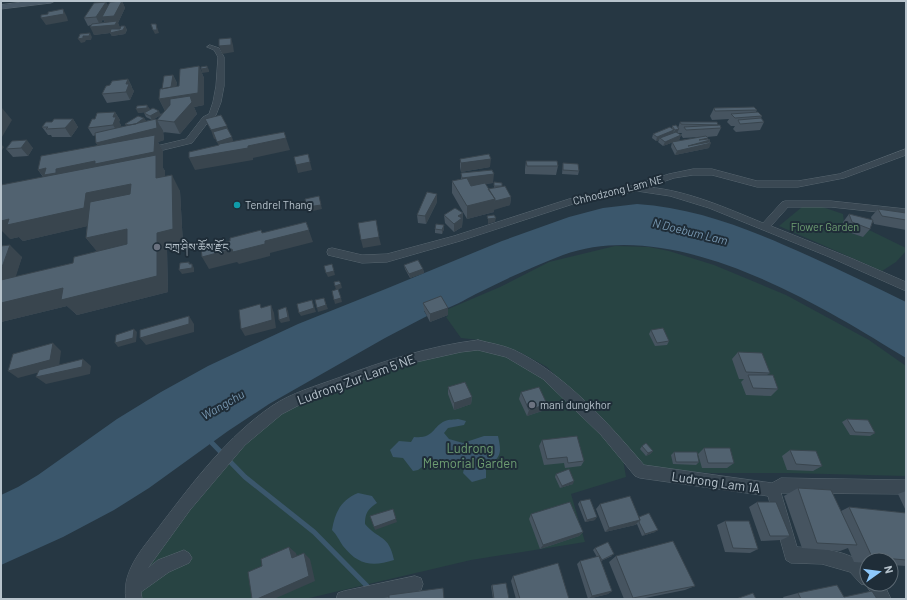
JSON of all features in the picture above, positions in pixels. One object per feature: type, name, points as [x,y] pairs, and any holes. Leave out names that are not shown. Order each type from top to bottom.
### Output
[{"type":"main road","points":[[1,4],[24,1]]},
{"type":"main road","points":[[1,7],[51,1]]},
{"type":"street","points":[[142,152],[188,141],[206,119],[212,115],[217,102],[220,86],[221,57],[216,49],[210,47]]},
{"type":"street","name":"Chhodzong Lam NE","points":[[332,252],[342,256],[362,259],[387,258],[456,240],[572,202],[632,189],[672,176],[693,172],[712,172],[757,184],[798,184],[841,176],[906,152]]},
{"type":"street","points":[[632,189],[659,190],[684,196],[765,227],[906,287]]},
{"type":"street","points":[[765,227],[784,204],[831,204],[906,212]]},
{"type":"street","name":"Ludrong Zur Lam 5 NE","points":[[133,593],[138,568],[185,505],[240,440],[277,410],[309,394],[403,360],[461,347],[478,345],[509,353],[547,375],[606,431],[637,468]]},
{"type":"street","name":"Ludrong Lam 1A","points":[[637,468],[773,490],[791,555],[822,556],[855,566],[859,570]]},
{"type":"street","points":[[773,490],[781,485],[906,487]]},
{"type":"street","points":[[133,593],[164,566],[184,558]]},
{"type":"street","points":[[344,599],[415,584]]},
{"type":"green space","name":"Flower Garden","points":[[808,202],[843,214],[845,231],[863,237],[865,228],[906,248],[906,251],[896,262],[882,271],[779,226]]},
{"type":"green space","points":[[615,246],[649,247],[669,251],[714,265],[786,295],[869,340],[906,366],[906,476],[711,473],[641,468],[579,399],[547,367],[518,351],[479,340],[461,338],[446,317],[448,316],[446,310],[500,287],[549,262]]},
{"type":"green space","name":"Ludrong Memorial Garden","points":[[485,350],[515,360],[540,374],[605,436],[623,460],[626,477],[571,494],[585,542],[471,560],[305,599],[140,599],[143,571],[165,538],[232,457],[279,413],[307,398],[402,365],[459,351]]},
{"type":"water","points":[[637,204],[682,210],[725,222],[768,238],[809,256],[906,302],[906,358],[829,312],[786,290],[742,270],[696,255],[650,247],[606,246],[563,255],[511,277],[445,309],[424,311],[427,316],[385,338],[269,404],[228,431],[149,488],[114,510],[63,537],[1,565],[1,495],[38,475],[117,419],[161,392],[208,366],[298,324],[502,241],[569,217],[603,208]]},
{"type":"water","points":[[458,419],[466,421],[464,425],[448,428],[444,433],[449,439],[463,443],[484,436],[498,436],[500,451],[497,458],[486,467],[486,478],[472,482],[463,473],[465,464],[460,461],[441,467],[433,459],[418,470],[413,471],[403,458],[393,457],[390,450],[399,441],[411,442],[414,437],[421,437],[429,434],[445,421]]},
{"type":"water","points":[[358,493],[372,496],[377,503],[371,507],[368,512],[365,524],[374,533],[386,541],[392,552],[394,560],[372,564],[360,561],[343,546],[332,530],[340,507],[347,499]]},
{"type":"building","points":[[122,1],[114,16],[102,17],[110,2]]},
{"type":"building","points":[[106,2],[96,17],[84,18],[94,3]]},
{"type":"building","points":[[63,9],[64,14],[41,18],[41,15],[48,14],[48,12]]},
{"type":"building","points":[[117,21],[115,25],[90,27],[92,24]]},
{"type":"building","points":[[151,24],[156,24],[157,30],[153,30]]},
{"type":"building","points":[[121,26],[125,26],[123,30],[110,33],[111,29],[120,29]]},
{"type":"building","points":[[90,33],[89,36],[83,36],[83,38],[78,39],[80,34]]},
{"type":"building","points":[[231,38],[231,45],[219,46],[219,39]]},
{"type":"building","points":[[199,66],[198,93],[159,99],[160,89],[179,86],[180,69]]},
{"type":"building","points":[[207,66],[207,68],[201,69],[201,67]]},
{"type":"building","points":[[173,75],[171,87],[162,89],[164,76]]},
{"type":"building","points":[[128,79],[126,84],[129,84],[126,92],[102,94],[106,86],[110,85],[112,81]]},
{"type":"building","points":[[190,96],[192,102],[174,122],[157,120],[170,105],[170,99]]},
{"type":"building","points":[[147,105],[147,108],[136,109],[137,106]]},
{"type":"building","points":[[754,107],[757,110],[715,111],[714,108]]},
{"type":"building","points":[[153,108],[159,111],[150,116],[144,113]]},
{"type":"building","points":[[115,112],[113,117],[116,117],[113,125],[88,128],[92,119],[95,119],[97,113]]},
{"type":"building","points":[[758,112],[762,116],[735,118],[731,114]]},
{"type":"building","points":[[221,115],[227,126],[211,130],[205,119]]},
{"type":"building","points":[[138,116],[144,118],[136,124],[125,124]]},
{"type":"building","points":[[761,118],[764,122],[740,124],[738,120]]},
{"type":"building","points":[[54,119],[73,119],[65,128],[46,129],[48,127],[42,127],[46,122],[52,122]]},
{"type":"building","points":[[156,119],[157,128],[96,143],[95,133]]},
{"type":"building","points":[[680,122],[717,122],[718,125],[681,124]]},
{"type":"building","points":[[676,125],[679,129],[675,130],[672,126]]},
{"type":"building","points":[[720,125],[721,128],[686,130],[684,127]]},
{"type":"building","points":[[670,127],[674,130],[657,137],[653,134]]},
{"type":"building","points":[[227,128],[232,137],[217,142],[213,132]]},
{"type":"building","points":[[284,132],[286,138],[248,146],[248,148],[189,158],[189,152],[219,144]]},
{"type":"building","points":[[676,132],[681,135],[665,142],[660,138]]},
{"type":"building","points":[[155,135],[154,152],[95,164],[95,161],[56,169],[56,173],[44,175],[46,168],[38,170],[41,156]]},
{"type":"building","points":[[706,136],[708,138],[699,140],[710,140],[688,146],[709,142],[711,143],[677,151],[672,142]]},
{"type":"building","points":[[27,140],[21,148],[6,149],[12,141]]},
{"type":"building","points":[[308,154],[310,162],[296,165],[294,157]]},
{"type":"building","points":[[489,154],[491,159],[461,163],[460,159]]},
{"type":"building","points":[[156,155],[156,178],[172,175],[173,229],[157,233],[157,276],[61,300],[63,288],[1,303],[1,280],[73,263],[74,257],[127,244],[127,229],[86,238],[90,202],[130,194],[131,184],[86,193],[84,208],[7,225],[9,219],[1,221],[1,185]]},
{"type":"building","points":[[526,161],[557,161],[558,166],[527,166]]},
{"type":"building","points":[[563,163],[578,164],[579,171],[563,170]]},
{"type":"building","points":[[492,170],[494,174],[462,178],[461,173]]},
{"type":"building","points":[[467,178],[471,186],[485,183],[495,199],[467,206],[452,181]]},
{"type":"building","points":[[494,182],[502,183],[502,186],[494,186]]},
{"type":"building","points":[[505,186],[511,197],[495,201],[488,189]]},
{"type":"building","points":[[427,192],[437,194],[425,216],[417,215]]},
{"type":"building","points":[[319,196],[321,205],[307,207],[305,199]]},
{"type":"building","points":[[455,208],[463,213],[458,216],[462,218],[454,224],[444,215]]},
{"type":"building","points":[[878,209],[906,213],[906,220],[882,216]]},
{"type":"building","points":[[849,214],[873,220],[870,229],[852,222]]},
{"type":"building","points":[[494,215],[496,218],[488,219],[487,216]]},
{"type":"building","points":[[376,220],[379,237],[361,240],[358,223]]},
{"type":"building","points":[[306,222],[309,230],[265,241],[265,244],[233,252],[232,249],[202,257],[201,248],[230,241],[230,238],[261,230],[262,233]]},
{"type":"building","points":[[436,224],[444,225],[442,230],[435,229]]},
{"type":"building","points":[[10,245],[1,270],[1,246]]},
{"type":"building","points":[[418,260],[423,269],[409,274],[404,265]]},
{"type":"building","points":[[189,262],[189,264],[192,264],[192,268],[179,270],[180,263]]},
{"type":"building","points":[[332,264],[334,271],[326,273],[324,266]]},
{"type":"building","points":[[339,281],[341,284],[335,286],[334,282]]},
{"type":"building","points":[[338,289],[341,298],[334,300],[332,291]]},
{"type":"building","points":[[441,296],[448,308],[430,314],[423,303]]},
{"type":"building","points":[[324,298],[326,305],[317,308],[315,300]]},
{"type":"building","points":[[312,300],[314,308],[299,313],[297,304]]},
{"type":"building","points":[[260,304],[261,308],[271,305],[272,320],[241,329],[239,310]]},
{"type":"building","points":[[286,307],[288,317],[279,320],[278,310]]},
{"type":"building","points":[[189,316],[189,324],[140,338],[140,330]]},
{"type":"building","points":[[663,328],[669,341],[657,343],[651,330]]},
{"type":"building","points":[[134,329],[133,338],[115,343],[116,335]]},
{"type":"building","points":[[53,343],[50,360],[8,371],[13,354]]},
{"type":"building","points":[[738,352],[762,353],[770,373],[746,372]]},
{"type":"building","points":[[83,359],[82,367],[36,377],[39,370]]},
{"type":"building","points":[[748,375],[773,375],[778,389],[753,388]]},
{"type":"building","points":[[465,382],[472,397],[454,403],[448,387]]},
{"type":"building","points":[[539,387],[547,404],[529,410],[521,392]]},
{"type":"building","points":[[847,419],[868,420],[875,433],[855,432]]},
{"type":"building","points":[[577,436],[584,461],[568,463],[567,457],[547,459],[542,440]]},
{"type":"building","points":[[646,443],[653,451],[648,453],[642,446]]},
{"type":"building","points":[[704,448],[730,448],[734,463],[708,463]]},
{"type":"building","points":[[790,450],[816,451],[822,466],[796,464]]},
{"type":"building","points":[[674,452],[697,452],[699,462],[676,462]]},
{"type":"building","points":[[569,469],[574,481],[562,486],[556,474]]},
{"type":"building","points":[[798,488],[831,490],[857,545],[817,543]]},
{"type":"building","points":[[630,496],[640,520],[609,528],[600,504]]},
{"type":"building","points":[[590,499],[597,517],[587,520],[580,501]]},
{"type":"building","points":[[570,502],[583,532],[543,545],[531,514]]},
{"type":"building","points":[[757,502],[776,502],[790,536],[770,536]]},
{"type":"building","points":[[849,507],[906,513],[906,560],[899,559],[899,552],[870,552]]},
{"type":"building","points":[[393,509],[396,519],[374,527],[370,516]]},
{"type":"building","points":[[649,513],[658,530],[645,534],[639,522],[639,517]]},
{"type":"building","points":[[725,521],[749,521],[758,549],[733,548]]},
{"type":"building","points":[[673,541],[695,586],[633,598],[616,556]]},
{"type":"building","points":[[608,542],[614,554],[602,560],[595,548]]},
{"type":"building","points":[[289,547],[292,558],[304,553],[309,576],[257,599],[252,599],[248,572],[262,566],[261,559]]},
{"type":"building","points":[[599,556],[612,591],[592,596],[580,561]]},
{"type":"building","points":[[558,563],[569,599],[520,599],[513,576]]},
{"type":"building","points":[[506,583],[509,599],[494,599],[492,585]]},
{"type":"building","points":[[837,585],[844,597],[873,592],[877,599],[801,599],[798,593]]},
{"type":"building","points":[[443,588],[444,599],[389,599],[389,595]]},
{"type":"building","points":[[753,593],[756,599],[736,599]]},
{"type":"waterway","points":[[212,443],[245,477],[314,532],[370,589]]},
{"type":"place","name":"Tendrel Thang","points":[[237,205]]},
{"type":"place","name":"བཀྲ་ཤིས་ཆོས་རྫོང","points":[[157,247]]},
{"type":"place","name":"mani dungkhor","points":[[532,405]]},
{"type":"water label","name":"N Doebum Lam","points":[[690,232]]},
{"type":"water label","name":"Wangchu","points":[[223,405]]}]
